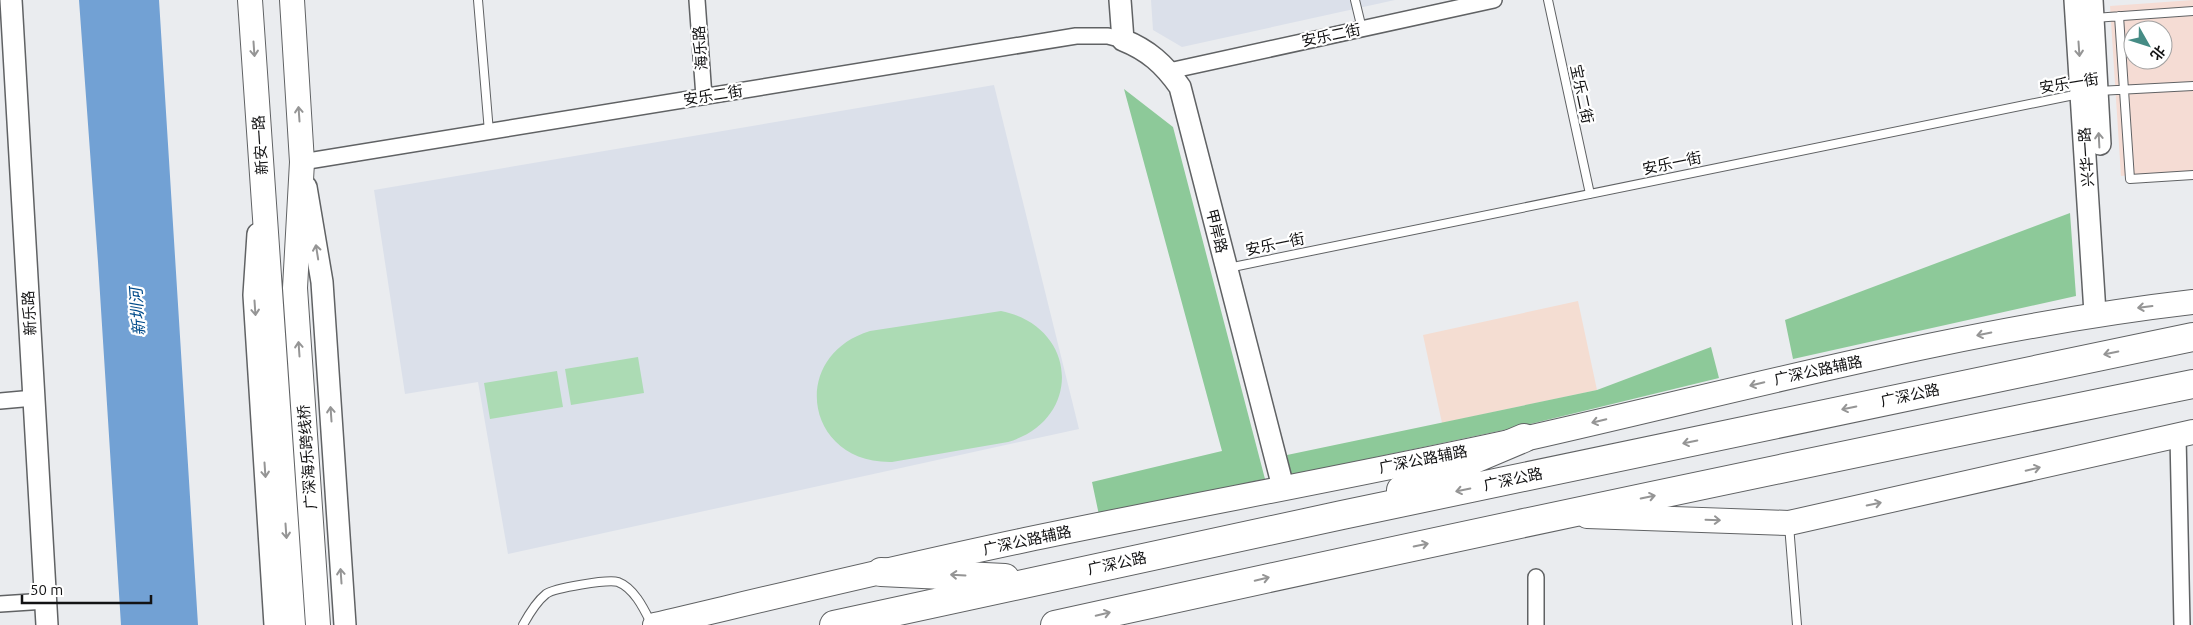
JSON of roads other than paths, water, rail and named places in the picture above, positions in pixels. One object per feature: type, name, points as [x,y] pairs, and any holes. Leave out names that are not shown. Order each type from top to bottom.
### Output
[{"type":"highway","name":"广深公路","points":[[834,625],[1342,515],[2193,337]]},
{"type":"highway","points":[[1056,625],[1560,515],[2193,384]]},
{"type":"highway","points":[[1342,515],[1524,438]]},
{"type":"highway","points":[[881,572],[1042,579]]},
{"type":"main road","name":"新安一路","points":[[250,0],[270,290]]},
{"type":"main road","points":[[292,0],[302,162]]},
{"type":"main road","name":"广深海乐跨线桥","points":[[302,162],[295,288],[318,625]]},
{"type":"main road","name":"广深海乐跨线桥","points":[[270,290],[280,624]]},
{"type":"main road","name":"广深公路辅路","points":[[654,625],[1022,540],[1524,438],[1802,373],[2033,324],[2102,312],[2193,302]]},
{"type":"main road","points":[[1560,515],[1789,522],[2186,434]]},
{"type":"street","name":"新乐路","points":[[11,0],[47,625]]},
{"type":"street","name":"海乐路","points":[[697,0],[704,97]]},
{"type":"street","points":[[1120,0],[1123,40]]},
{"type":"street","name":"安乐二街","points":[[1169,71],[1494,0]]},
{"type":"street","name":"兴华一路","points":[[2084,10],[2102,312]]},
{"type":"street","name":"安乐二街","points":[[302,162],[1076,36],[1108,36],[1123,40]]},
{"type":"street","name":"甲岸路","points":[[1123,40],[1150,53],[1169,71],[1180,86],[1282,487]]},
{"type":"street","points":[[302,162],[322,282],[343,621]]},
{"type":"street","points":[[262,172],[254,295],[280,624]]},
{"type":"street","points":[[0,401],[34,398]]},
{"type":"street","points":[[2182,625],[2186,434]]},
{"type":"street","points":[[1536,577],[1536,625]]},
{"type":"street","points":[[0,604],[46,601]]},
{"type":"lane","points":[[478,0],[489,132]]},
{"type":"lane","points":[[1355,0],[1362,29]]},
{"type":"lane","name":"宝乐二街","points":[[1548,0],[1590,194]]},
{"type":"lane","points":[[2084,10],[2119,16],[2193,11]]},
{"type":"lane","points":[[2119,16],[2130,179],[2193,174]]},
{"type":"lane","name":"安乐一街","points":[[1226,268],[2089,92],[2193,86]]},
{"type":"lane","points":[[1789,522],[1797,625]]},
{"type":"lane","points":[[524,625],[528,615],[548,593],[604,581],[617,582],[628,590],[638,599],[654,625]]},
{"type":"water","name":"新圳河","points":[[79,0],[159,0],[198,625],[121,625]]}]
